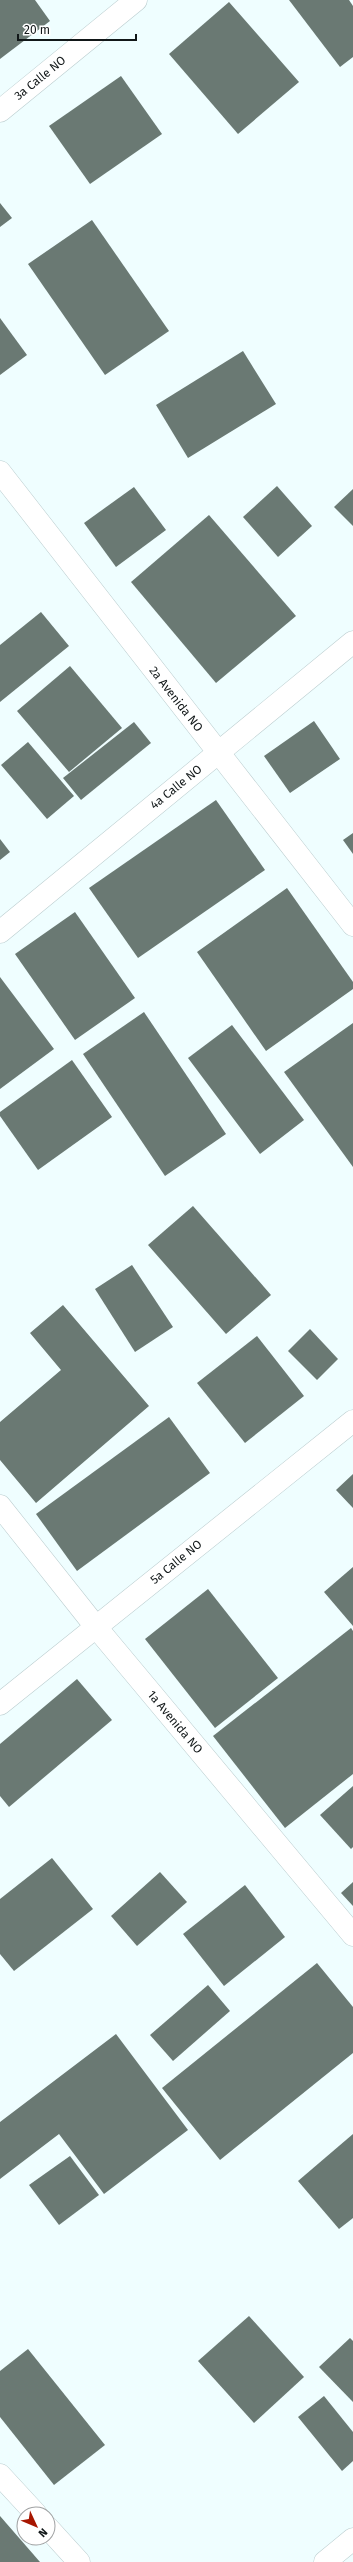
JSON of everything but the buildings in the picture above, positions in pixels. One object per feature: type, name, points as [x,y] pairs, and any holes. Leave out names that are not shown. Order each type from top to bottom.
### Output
[{"type":"street","name":"3a Calle NO","points":[[0,111],[136,0]]},
{"type":"street","name":"2a Avenida NO","points":[[0,472],[353,925]]},
{"type":"street","name":"4a Calle NO","points":[[0,932],[353,642]]},
{"type":"street","name":"5a Calle NO","points":[[0,1704],[353,1421]]},
{"type":"street","name":"1a Avenida NO","points":[[0,1506],[96,1627],[353,1935]]},
{"type":"street","points":[[0,2475],[29,2506]]},
{"type":"street","points":[[56,2536],[80,2562]]},
{"type":"street","points":[[325,2562],[353,2539]]}]
